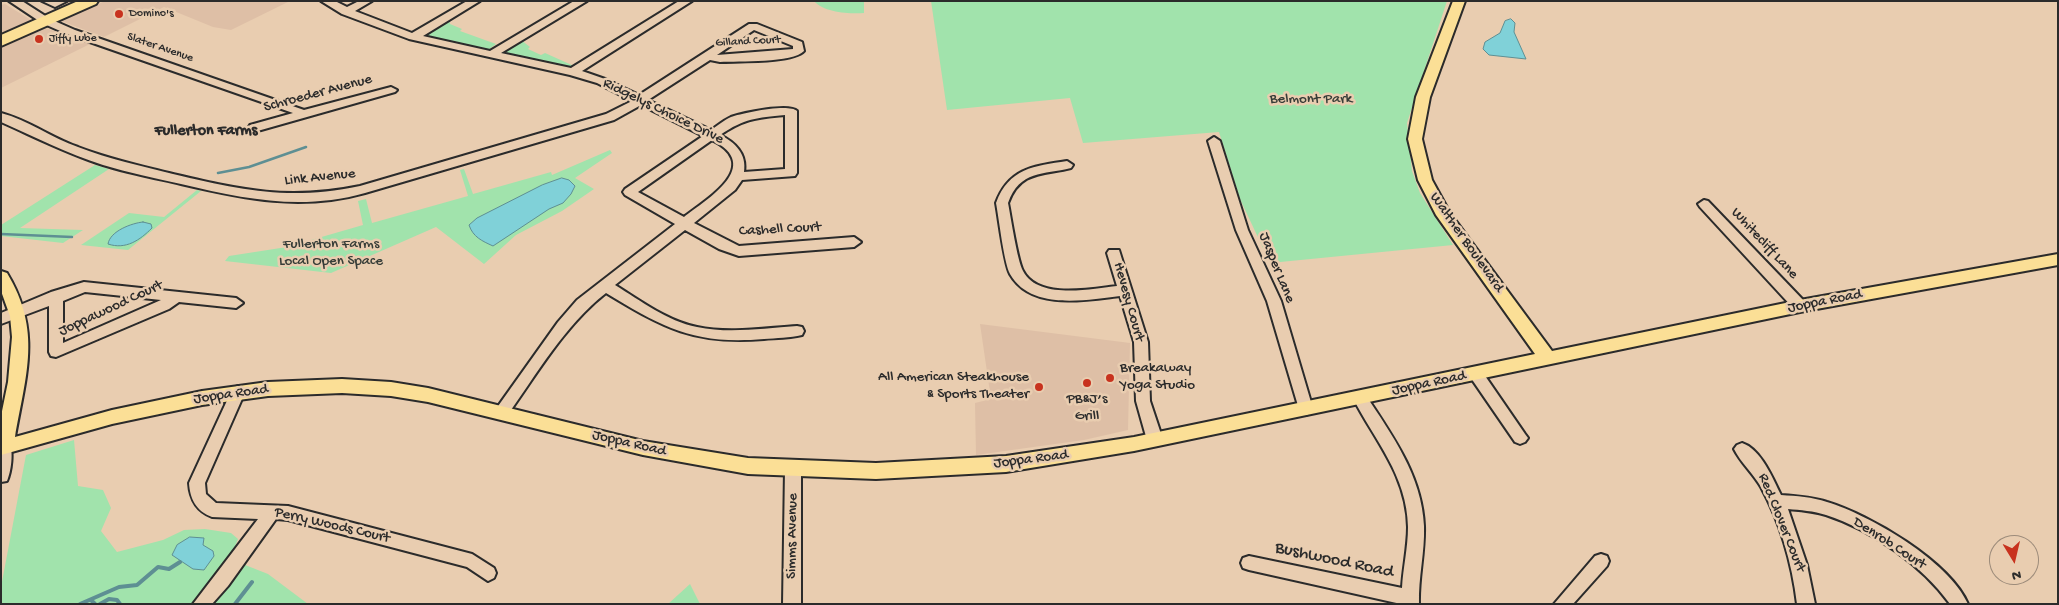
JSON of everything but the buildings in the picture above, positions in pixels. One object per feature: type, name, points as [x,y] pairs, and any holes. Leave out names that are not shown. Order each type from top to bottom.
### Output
[{"type":"highway","points":[[1,41],[91,1]]},
{"type":"main road","name":"Walther Boulevard","points":[[1459,1],[1418,115],[1416,139],[1420,166],[1430,192],[1444,215],[1548,359]]},
{"type":"main road","name":"Joppa Road","points":[[3,447],[139,410],[238,392],[306,386],[379,388],[428,395],[682,456],[748,466],[893,471],[1006,464],[1061,457],[1155,440],[1800,306],[2058,259]]},
{"type":"main road","points":[[1,277],[14,297],[19,312],[19,358],[3,447]]},
{"type":"street","name":"Slater Avenue","points":[[14,1],[46,22],[302,114]]},
{"type":"street","points":[[47,1],[55,4],[62,1]]},
{"type":"street","name":"Ridgelys Choice Drive","points":[[326,1],[346,12],[413,37],[573,72],[612,85],[730,146],[738,155],[740,162],[738,176]]},
{"type":"street","points":[[346,12],[367,1]]},
{"type":"street","points":[[413,37],[475,1]]},
{"type":"street","points":[[493,54],[582,1]]},
{"type":"street","points":[[573,72],[687,1]]},
{"type":"street","name":"Gilland Court","points":[[640,100],[753,26],[800,46],[799,51],[791,54],[720,59],[708,56]]},
{"type":"street","name":"Schroeder Avenue","points":[[254,128],[391,90]]},
{"type":"street","name":"Link Avenue","points":[[1,117],[71,149],[107,162],[240,194],[286,199],[333,196],[395,181],[610,117],[640,100]]},
{"type":"street","points":[[501,413],[573,313],[604,285],[728,190],[738,176],[791,173],[791,111],[743,117],[710,135]]},
{"type":"street","name":"Cashell Court","points":[[710,135],[629,192],[724,246],[739,251],[854,242]]},
{"type":"street","name":"Jasper Lane","points":[[1214,141],[1242,230],[1274,301],[1306,409]]},
{"type":"street","points":[[1067,165],[1044,168],[1024,174],[1009,186],[1005,194],[1002,203],[1016,272],[1021,280],[1028,285],[1038,290],[1052,293],[1086,294],[1126,290]]},
{"type":"street","name":"Whitecliff Lane","points":[[1704,204],[1800,306]]},
{"type":"street","name":"Hevesy Court","points":[[1114,253],[1142,351],[1143,401],[1155,440]]},
{"type":"street","points":[[604,285],[668,322],[694,332],[727,335],[797,330]]},
{"type":"street","name":"Joppawood Court","points":[[1,319],[56,296],[84,287],[236,303]]},
{"type":"street","name":"Joppawood Court","points":[[56,296],[56,352],[164,305],[176,297]]},
{"type":"street","points":[[1476,374],[1520,438]]},
{"type":"street","name":"Perry Woods Court","points":[[238,392],[200,476],[196,490],[198,497],[207,507],[218,512],[273,511],[436,551],[478,564],[488,573]]},
{"type":"street","points":[[1360,398],[1410,483],[1416,527],[1410,601]]},
{"type":"street","points":[[1,476],[3,447]]},
{"type":"street","name":"Red Clover Court","points":[[1742,449],[1761,470],[1775,501],[1799,563],[1806,604]]},
{"type":"street","name":"Simms Avenue","points":[[792,604],[793,469]]},
{"type":"street","name":"Denrob Court","points":[[1775,501],[1815,506],[1864,525],[1931,570],[1960,604]]},
{"type":"street","points":[[201,604],[222,581],[273,511]]},
{"type":"street","points":[[1570,601],[1601,560]]},
{"type":"street","name":"Bushwood Road","points":[[1249,563],[1410,601]]},
{"type":"shaded area","points":[[105,1],[290,1],[231,30],[213,27],[164,7],[104,37],[61,21]]},
{"type":"shaded area","points":[[5,4],[31,20],[1,33],[1,5]]},
{"type":"shaded area","points":[[46,28],[90,44],[1,88],[1,48]]},
{"type":"shaded area","points":[[980,324],[1130,343],[1128,430],[1084,440],[976,455],[975,403],[991,399]]},
{"type":"green space","points":[[814,1],[864,1],[864,13],[845,13],[831,10],[818,5]]},
{"type":"green space","name":"Belmont Park","points":[[931,1],[1447,1],[1407,123],[1412,171],[1420,193],[1453,245],[1270,263],[1240,199],[1219,132],[1083,143],[1070,98],[947,110]]},
{"type":"green space","points":[[449,18],[450,24],[462,29],[460,31],[496,44],[488,50],[425,36],[426,33]]},
{"type":"green space","points":[[521,40],[530,47],[528,49],[541,55],[545,53],[574,66],[569,68],[503,53]]},
{"type":"green space","name":"Fullerton Farms Local Open Space","points":[[610,150],[612,153],[575,178],[594,189],[562,211],[516,235],[484,264],[436,227],[331,273],[225,261],[229,256],[287,247],[363,225],[358,201],[366,199],[372,223],[468,196],[460,170],[464,169],[473,194],[551,172],[552,175]]},
{"type":"green space","points":[[95,165],[109,169],[20,228],[83,230],[63,243],[1,236],[1,225]]},
{"type":"green space","points":[[197,190],[201,191],[128,250],[81,245],[129,213],[164,217]]},
{"type":"green space","points":[[74,440],[78,486],[103,490],[111,508],[101,531],[117,552],[163,540],[184,530],[205,529],[231,533],[238,539],[230,559],[268,574],[308,604],[1,604],[1,587],[26,455]]},
{"type":"green space","points":[[690,584],[700,604],[668,604]]},
{"type":"water","points":[[1511,19],[1515,23],[1514,32],[1526,59],[1489,55],[1483,49],[1485,42],[1500,33],[1505,21]]},
{"type":"water","points":[[562,178],[569,180],[575,186],[563,203],[549,209],[493,246],[473,233],[469,225],[477,218],[542,185]]},
{"type":"water","points":[[143,222],[151,224],[152,228],[138,240],[121,246],[108,244],[117,232],[133,224]]},
{"type":"water","points":[[190,537],[204,538],[203,545],[213,551],[214,556],[204,570],[193,569],[172,555],[177,545]]},
{"type":"waterway","points":[[218,173],[249,167],[306,147]]},
{"type":"waterway","points":[[1,234],[72,237]]},
{"type":"waterway","points":[[80,604],[119,587],[137,585],[158,567],[169,569],[180,562]]},
{"type":"waterway","points":[[235,604],[252,582]]},
{"type":"waterway","points":[[100,604],[109,599],[117,600],[120,604]]},
{"type":"waterway","points":[[91,600],[95,604]]},
{"type":"place","name":"Domino's","points":[[119,14]]},
{"type":"place","name":"Jiffy Lube","points":[[39,39]]},
{"type":"place","name":"Breakaway Yoga Studio","points":[[1110,378]]},
{"type":"place","name":"PB&J’s Grill","points":[[1087,383]]},
{"type":"place","name":"All American Steakhouse & Sports Theater","points":[[1039,387]]},
{"type":"district","name":"Fullerton Farms","points":[[206,132]]}]
